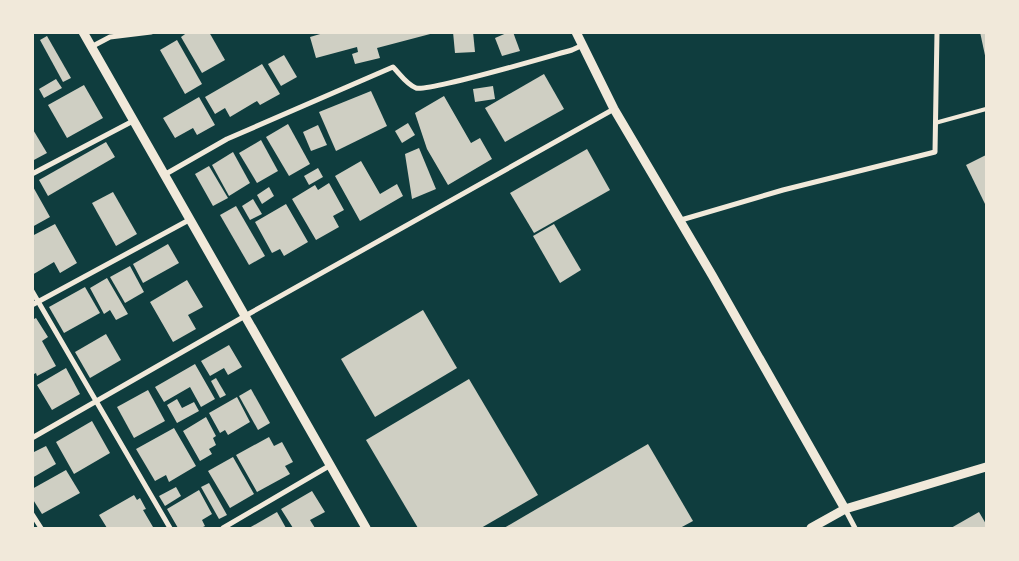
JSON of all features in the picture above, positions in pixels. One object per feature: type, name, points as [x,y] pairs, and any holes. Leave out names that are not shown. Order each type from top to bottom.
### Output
[{"type":"street","points":[[83,32],[366,528]]},
{"type":"street","points":[[91,47],[110,37],[151,32]]},
{"type":"street","points":[[576,32],[614,109],[681,220],[855,528]]},
{"type":"street","points":[[681,220],[783,190],[935,152],[937,32]]},
{"type":"street","points":[[164,175],[227,139],[393,68],[409,84],[417,88],[450,82],[572,50],[583,45]]},
{"type":"street","points":[[32,438],[614,109]]},
{"type":"street","points":[[32,174],[133,121]]},
{"type":"street","points":[[32,305],[189,220]]},
{"type":"street","points":[[32,291],[170,528]]},
{"type":"street","points":[[222,528],[329,466]]},
{"type":"street","points":[[810,528],[845,509],[986,467]]},
{"type":"street","points":[[32,514],[41,528]]},
{"type":"lane","points":[[935,123],[986,109]]},
{"type":"building","points":[[188,32],[209,32],[225,60],[202,73],[181,37]]},
{"type":"building","points":[[327,32],[434,33],[377,48],[380,58],[355,64],[352,54],[358,52],[357,47],[316,58],[310,37]]},
{"type":"building","points":[[453,32],[473,32],[475,52],[455,53]]},
{"type":"building","points":[[513,32],[520,51],[502,56],[495,38]]},
{"type":"building","points":[[980,32],[986,32],[986,60]]},
{"type":"building","points":[[47,36],[71,78],[63,82],[40,40]]},
{"type":"building","points":[[177,40],[202,84],[185,94],[160,50]]},
{"type":"building","points":[[284,55],[297,77],[281,86],[268,64]]},
{"type":"building","points":[[262,64],[280,94],[260,105],[257,101],[230,117],[225,108],[215,114],[205,97]]},
{"type":"building","points":[[544,74],[564,109],[505,142],[485,108]]},
{"type":"building","points":[[56,79],[62,88],[44,98],[39,89]]},
{"type":"building","points":[[84,85],[103,118],[67,138],[48,105]]},
{"type":"building","points":[[493,86],[495,99],[475,102],[473,89]]},
{"type":"building","points":[[371,91],[387,126],[336,151],[319,112]]},
{"type":"building","points":[[444,96],[471,143],[480,138],[492,159],[448,185],[427,149],[415,113]]},
{"type":"building","points":[[199,97],[215,125],[197,135],[193,128],[175,138],[163,118]]},
{"type":"building","points":[[408,123],[415,135],[402,143],[395,131]]},
{"type":"building","points":[[288,124],[310,164],[289,176],[266,137]]},
{"type":"building","points":[[318,125],[327,145],[311,151],[303,132]]},
{"type":"building","points":[[32,128],[47,153],[32,161]]},
{"type":"building","points":[[261,140],[278,171],[257,183],[239,153]]},
{"type":"building","points":[[106,142],[115,157],[48,196],[39,180]]},
{"type":"building","points":[[419,148],[436,189],[412,199],[405,154]]},
{"type":"building","points":[[587,149],[610,190],[534,233],[510,193]]},
{"type":"building","points":[[233,152],[250,183],[229,196],[212,165]]},
{"type":"building","points":[[986,155],[986,206],[966,165]]},
{"type":"building","points":[[361,161],[380,194],[397,184],[403,196],[360,221],[335,176]]},
{"type":"building","points":[[209,166],[228,198],[213,206],[195,174]]},
{"type":"building","points":[[318,168],[323,177],[309,185],[304,176]]},
{"type":"building","points":[[329,183],[344,210],[333,216],[339,227],[316,240],[292,199],[315,185],[318,190]]},
{"type":"building","points":[[32,185],[50,217],[32,227]]},
{"type":"building","points":[[269,187],[274,196],[262,204],[257,195]]},
{"type":"building","points":[[113,192],[137,234],[116,246],[92,203]]},
{"type":"building","points":[[253,199],[262,214],[250,220],[242,206]]},
{"type":"building","points":[[286,204],[308,242],[284,256],[280,249],[272,253],[255,222]]},
{"type":"building","points":[[236,206],[265,256],[249,265],[220,215]]},
{"type":"building","points":[[55,224],[77,263],[60,273],[54,262],[32,275],[32,236]]},
{"type":"building","points":[[554,224],[581,270],[560,283],[533,236]]},
{"type":"building","points":[[168,244],[179,263],[143,283],[133,264]]},
{"type":"building","points":[[130,266],[144,292],[125,303],[110,277]]},
{"type":"building","points":[[107,278],[128,314],[116,320],[110,310],[104,314],[90,288]]},
{"type":"building","points":[[187,280],[203,307],[188,315],[196,329],[173,342],[150,302]]},
{"type":"building","points":[[85,287],[100,313],[64,333],[49,307]]},
{"type":"building","points":[[423,310],[457,368],[375,417],[341,359]]},
{"type":"building","points":[[36,318],[48,337],[42,341],[56,366],[37,376],[36,373],[32,375],[32,320]]},
{"type":"building","points":[[106,334],[121,360],[90,378],[75,352]]},
{"type":"building","points":[[229,345],[242,367],[228,375],[224,368],[210,376],[201,361]]},
{"type":"building","points":[[195,364],[215,399],[201,407],[190,387],[164,402],[155,387]]},
{"type":"building","points":[[66,368],[80,394],[52,410],[37,385]]},
{"type":"building","points":[[216,378],[226,395],[220,398],[211,381]]},
{"type":"building","points":[[469,379],[538,495],[481,528],[418,528],[366,440]]},
{"type":"building","points":[[251,389],[270,423],[258,430],[239,396]]},
{"type":"building","points":[[148,390],[165,421],[134,438],[117,407]]},
{"type":"building","points":[[237,397],[250,422],[228,435],[225,430],[220,433],[209,413]]},
{"type":"building","points":[[177,399],[182,408],[194,402],[199,411],[177,423],[167,405]]},
{"type":"building","points":[[206,417],[216,436],[213,438],[216,445],[209,449],[212,454],[200,461],[183,431]]},
{"type":"building","points":[[92,421],[110,453],[74,474],[56,442]]},
{"type":"building","points":[[174,428],[196,466],[169,482],[166,475],[155,481],[136,449]]},
{"type":"building","points":[[269,437],[274,446],[282,442],[293,462],[285,466],[290,474],[257,492],[236,455]]},
{"type":"building","points":[[648,444],[693,521],[680,528],[504,528]]},
{"type":"building","points":[[46,446],[56,464],[32,478],[32,453]]},
{"type":"building","points":[[233,457],[254,494],[230,508],[208,471]]},
{"type":"building","points":[[66,470],[80,493],[42,514],[32,498],[32,489]]},
{"type":"building","points":[[209,483],[227,515],[219,519],[201,487]]},
{"type":"building","points":[[176,487],[181,496],[165,506],[159,496]]},
{"type":"building","points":[[199,490],[212,514],[202,520],[205,526],[201,528],[178,528],[167,509]]},
{"type":"building","points":[[312,491],[325,512],[310,520],[315,528],[293,528],[281,509]]},
{"type":"building","points":[[134,495],[137,500],[140,498],[146,509],[143,510],[153,527],[107,528],[99,515]]},
{"type":"building","points":[[277,512],[286,528],[249,528]]},
{"type":"building","points":[[979,512],[986,524],[986,528],[951,528]]}]
